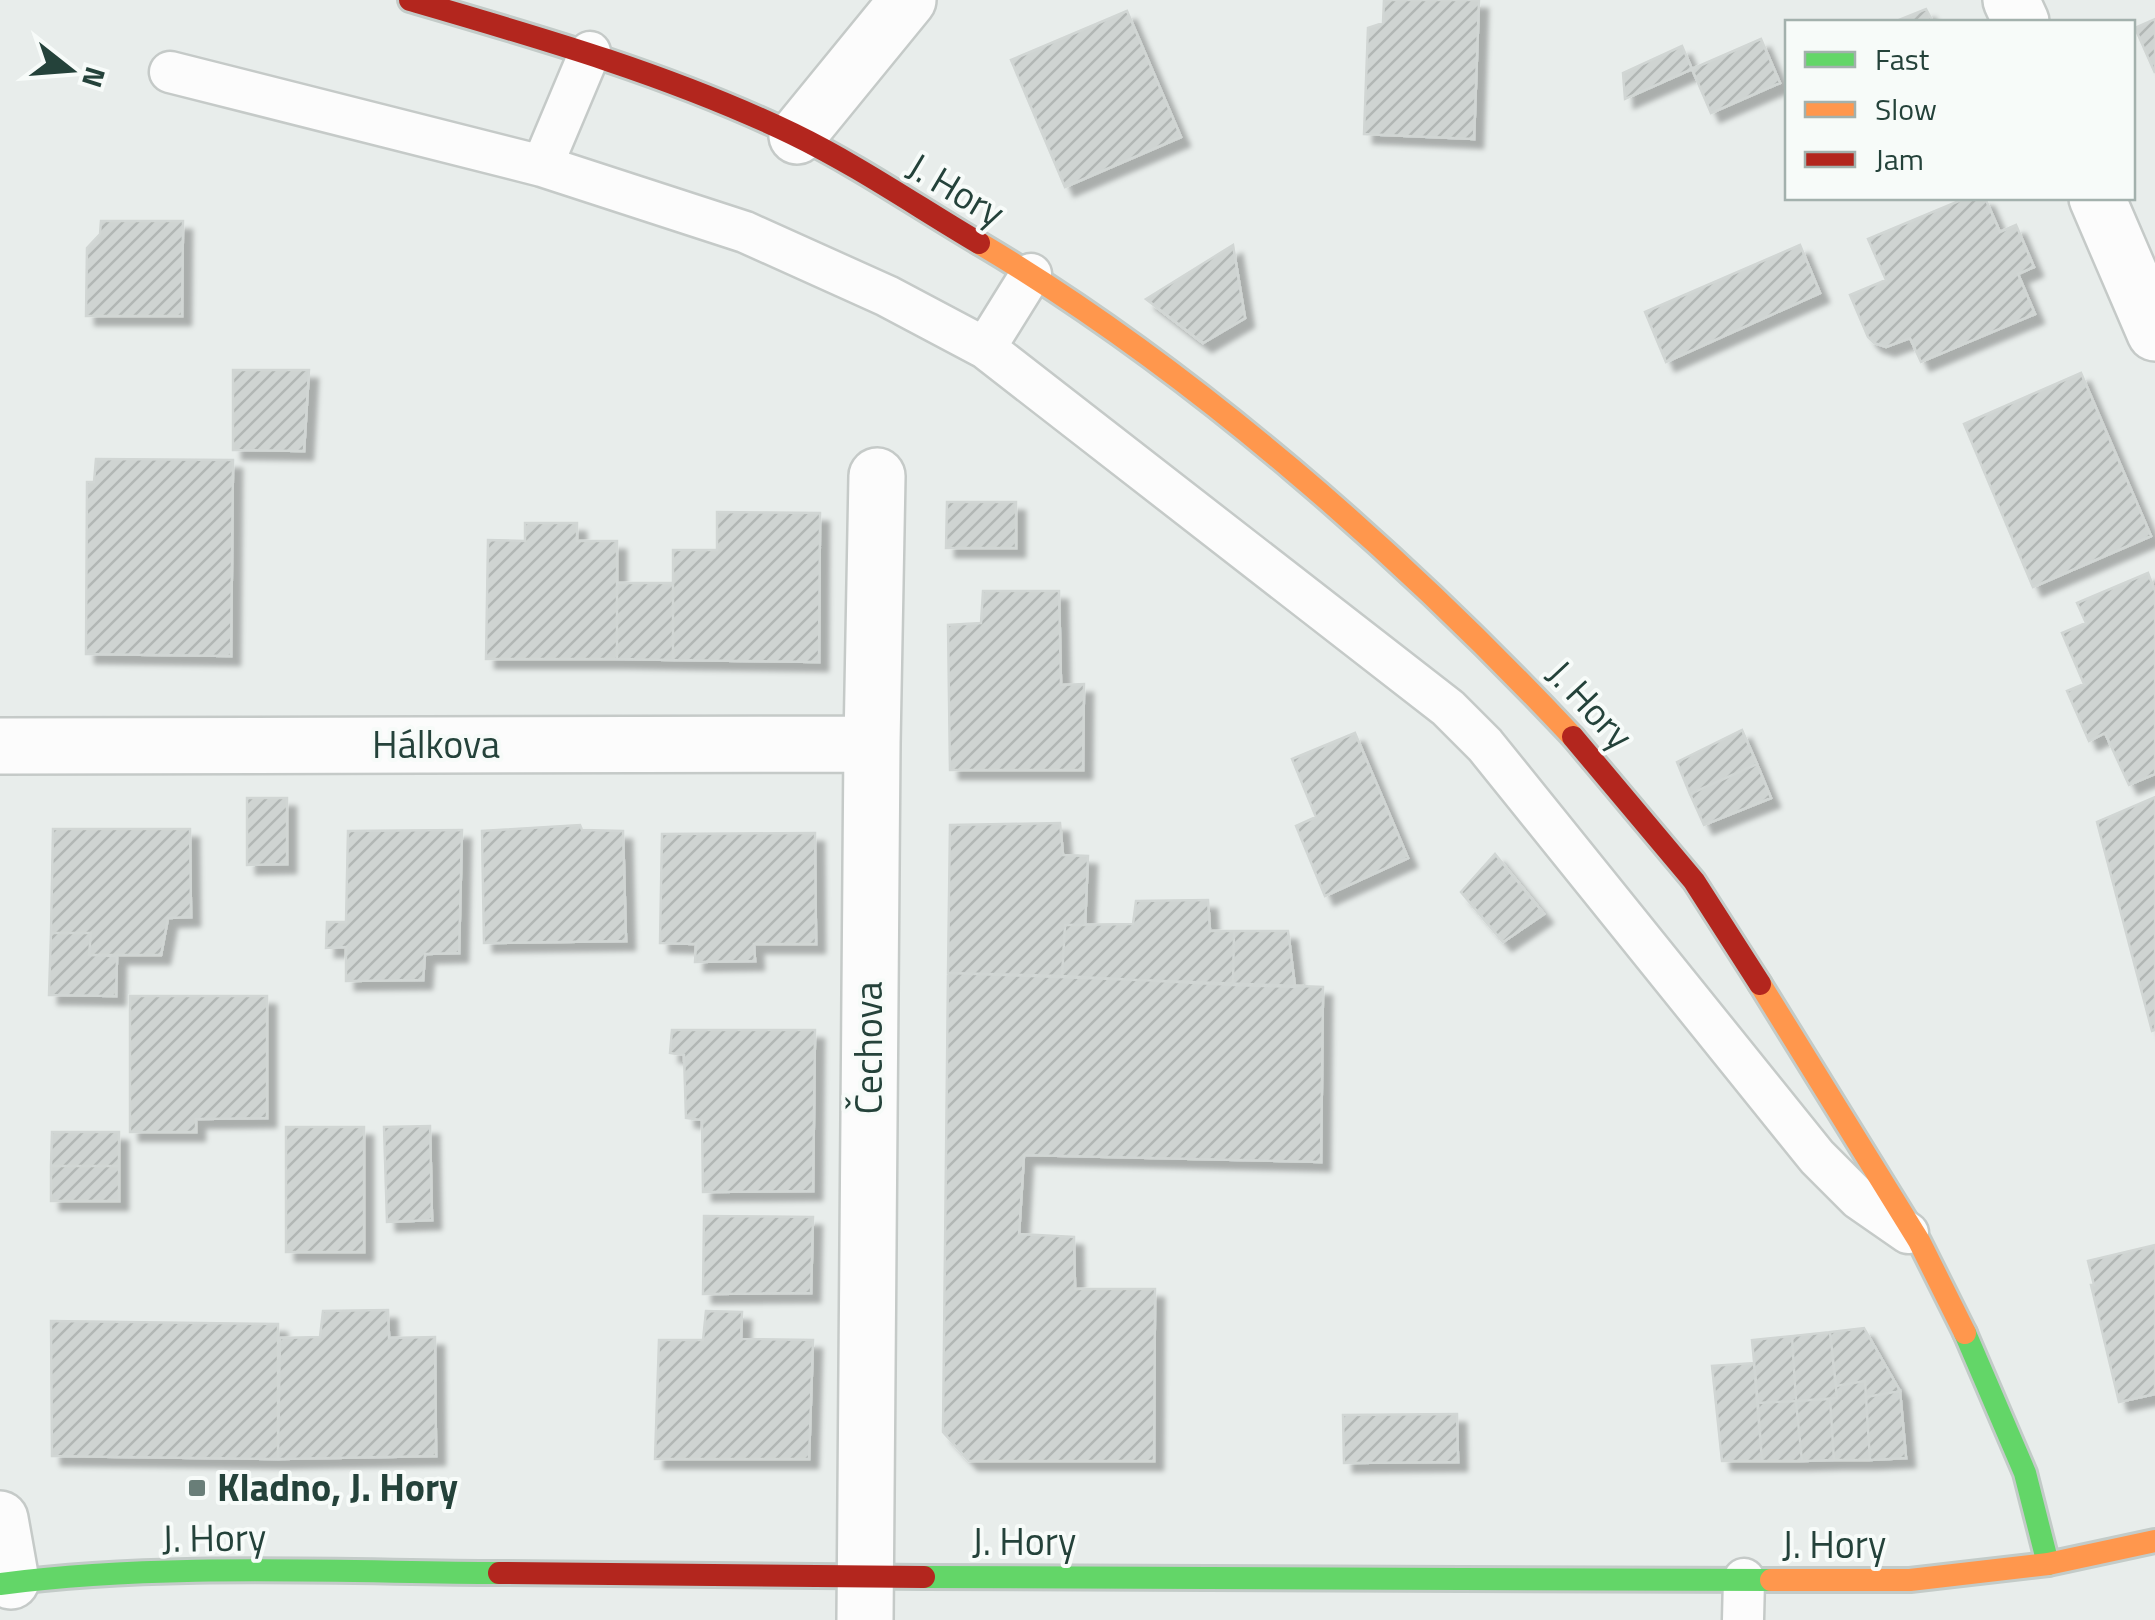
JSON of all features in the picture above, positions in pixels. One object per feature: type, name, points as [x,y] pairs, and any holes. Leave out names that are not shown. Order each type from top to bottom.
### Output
[{"type":"street","name":"J. Hory","points":[[410,0],[590,52],[692,88],[797,136],[1031,274],[1178,380],[1304,478],[1504,664],[1599,766],[1694,882],[1919,1241],[1969,1341],[2024,1473],[2048,1564]]},
{"type":"street","points":[[797,136],[908,0]]},
{"type":"street","points":[[2097,200],[2155,333]]},
{"type":"street","name":"Čechova","points":[[865,1598],[877,476]]},
{"type":"street","name":"Hálkova","points":[[0,746],[872,744]]},
{"type":"street","points":[[0,1519],[6,1582]]},
{"type":"street","name":"J. Hory","points":[[6,1582],[70,1575],[269,1571],[865,1598],[1910,1580],[2048,1564],[2155,1540]]},
{"type":"lane","points":[[542,166],[590,52]]},
{"type":"lane","points":[[170,72],[542,166],[745,232],[887,296],[985,348],[1448,708],[1485,745],[1806,1144],[1859,1199],[1919,1241]]},
{"type":"lane","points":[[985,348],[1031,274]]},
{"type":"lane","points":[[1744,1580],[1744,1620]]},
{"type":"building","points":[[1384,0],[1479,0],[1474,139],[1364,134],[1368,28],[1383,23]]},
{"type":"building","points":[[1926,9],[1932,20],[1899,20]]},
{"type":"building","points":[[1127,11],[1181,137],[1065,187],[1011,60]]},
{"type":"building","points":[[2155,19],[2155,73],[2135,28]]},
{"type":"building","points":[[1761,39],[1780,83],[1711,113],[1692,69]]},
{"type":"building","points":[[1682,46],[1692,69],[1625,99],[1623,73]]},
{"type":"building","points":[[1961,200],[1986,200],[2000,232],[2016,225],[2034,267],[2018,274],[2035,314],[1921,362],[1910,338],[1886,347],[1874,343],[1850,295],[1886,280],[1868,239]]},
{"type":"building","points":[[101,221],[183,221],[182,316],[86,316],[87,248],[100,234]]},
{"type":"building","points":[[1233,245],[1245,318],[1203,343],[1146,299]]},
{"type":"building","points":[[1800,245],[1820,293],[1666,362],[1645,312]]},
{"type":"building","points":[[233,370],[309,370],[304,451],[233,450]]},
{"type":"building","points":[[2081,373],[2151,536],[2033,587],[1964,424]]},
{"type":"building","points":[[96,459],[233,460],[231,656],[86,654],[87,482],[94,482]]},
{"type":"building","points":[[947,502],[1016,502],[1016,548],[946,548]]},
{"type":"building","points":[[717,512],[820,513],[819,662],[673,660],[673,550],[717,550]]},
{"type":"building","points":[[525,523],[577,523],[577,541],[617,541],[617,659],[486,659],[488,540],[525,541]]},
{"type":"building","points":[[2148,573],[2155,591],[2155,774],[2129,785],[2105,733],[2089,741],[2067,691],[2084,684],[2062,633],[2086,623],[2077,603]]},
{"type":"building","points":[[617,583],[673,583],[673,660],[617,659]]},
{"type":"building","points":[[983,591],[1059,591],[1061,685],[1084,684],[1083,770],[950,770],[948,625],[981,623]]},
{"type":"building","points":[[1742,730],[1757,764],[1690,794],[1677,762]]},
{"type":"building","points":[[1355,733],[1408,858],[1325,896],[1296,826],[1316,817],[1292,759]]},
{"type":"building","points":[[1757,764],[1771,798],[1704,825],[1690,794]]},
{"type":"building","points":[[2155,797],[2155,1030],[2152,1031],[2097,822]]},
{"type":"building","points":[[247,798],[287,798],[287,864],[247,865]]},
{"type":"building","points":[[1060,823],[1063,855],[1088,856],[1085,925],[1065,925],[1062,976],[948,973],[950,825]]},
{"type":"building","points":[[580,825],[582,830],[623,831],[626,941],[484,943],[482,831]]},
{"type":"building","points":[[53,829],[190,829],[191,917],[168,918],[161,955],[89,955],[91,933],[51,933]]},
{"type":"building","points":[[462,830],[459,953],[425,954],[423,980],[346,981],[346,947],[326,948],[327,922],[346,922],[348,831]]},
{"type":"building","points":[[815,833],[816,944],[754,944],[755,961],[695,962],[696,944],[660,943],[662,834]]},
{"type":"building","points":[[1495,854],[1544,914],[1503,942],[1461,892]]},
{"type":"building","points":[[1208,900],[1210,931],[1234,931],[1233,985],[1062,976],[1065,925],[1133,924],[1136,901]]},
{"type":"building","points":[[1234,931],[1288,931],[1295,987],[1233,985]]},
{"type":"building","points":[[51,933],[91,933],[89,955],[117,956],[116,996],[49,995]]},
{"type":"building","points":[[948,973],[1323,987],[1321,1162],[1024,1155],[1019,1234],[1074,1237],[1075,1289],[1155,1289],[1154,1461],[969,1461],[943,1432]]},
{"type":"building","points":[[130,996],[267,996],[267,1118],[196,1119],[196,1132],[130,1132]]},
{"type":"building","points":[[672,1030],[815,1030],[813,1191],[703,1192],[702,1120],[686,1118],[684,1055],[670,1053]]},
{"type":"building","points":[[430,1126],[432,1220],[387,1222],[384,1127]]},
{"type":"building","points":[[286,1127],[364,1127],[364,1252],[286,1252]]},
{"type":"building","points":[[52,1132],[119,1132],[119,1166],[51,1166]]},
{"type":"building","points":[[51,1166],[119,1166],[119,1201],[51,1201]]},
{"type":"building","points":[[704,1216],[813,1217],[811,1293],[703,1294]]},
{"type":"building","points":[[2155,1245],[2155,1394],[2119,1402],[2088,1261]]},
{"type":"building","points":[[388,1310],[389,1338],[435,1337],[436,1456],[278,1459],[280,1338],[320,1337],[323,1311]]},
{"type":"building","points":[[706,1311],[742,1312],[741,1339],[813,1340],[809,1459],[655,1459],[659,1340],[703,1340]]},
{"type":"building","points":[[51,1321],[278,1324],[278,1459],[52,1456]]},
{"type":"building","points":[[1864,1328],[1900,1391],[1866,1397],[1865,1381],[1836,1386],[1830,1332]]},
{"type":"building","points":[[1830,1332],[1837,1398],[1796,1401],[1792,1336]]},
{"type":"building","points":[[1792,1336],[1796,1401],[1758,1403],[1752,1340]]},
{"type":"building","points":[[1754,1363],[1762,1461],[1722,1461],[1712,1366]]},
{"type":"building","points":[[1865,1381],[1870,1460],[1834,1460],[1830,1399],[1837,1398],[1836,1386]]},
{"type":"building","points":[[1900,1391],[1906,1458],[1870,1460],[1866,1397]]},
{"type":"building","points":[[1830,1399],[1834,1460],[1802,1461],[1796,1401]]},
{"type":"building","points":[[1796,1401],[1802,1461],[1762,1461],[1758,1403]]},
{"type":"building","points":[[1457,1414],[1458,1462],[1344,1463],[1343,1415]]},
{"type":"traffic: fast","points":[[1965,1333],[2025,1473],[2048,1564]]},
{"type":"traffic: fast","points":[[0,1584],[186,1571],[499,1573]]},
{"type":"traffic: fast","points":[[924,1577],[1771,1580]]},
{"type":"traffic: slow","points":[[979,243],[1138,348],[1292,470],[1439,601],[1573,737]]},
{"type":"traffic: slow","points":[[1760,984],[1919,1241],[1965,1333]]},
{"type":"traffic: slow","points":[[1771,1580],[1910,1580],[2048,1564],[2155,1541]]},
{"type":"traffic: jam","points":[[410,0],[604,59],[747,113],[840,159],[979,243]]},
{"type":"traffic: jam","points":[[1573,737],[1694,881],[1760,984]]},
{"type":"traffic: jam","points":[[499,1573],[924,1577]]},
{"type":"place","name":"Kladno, J. Hory","points":[[197,1488]]}]
